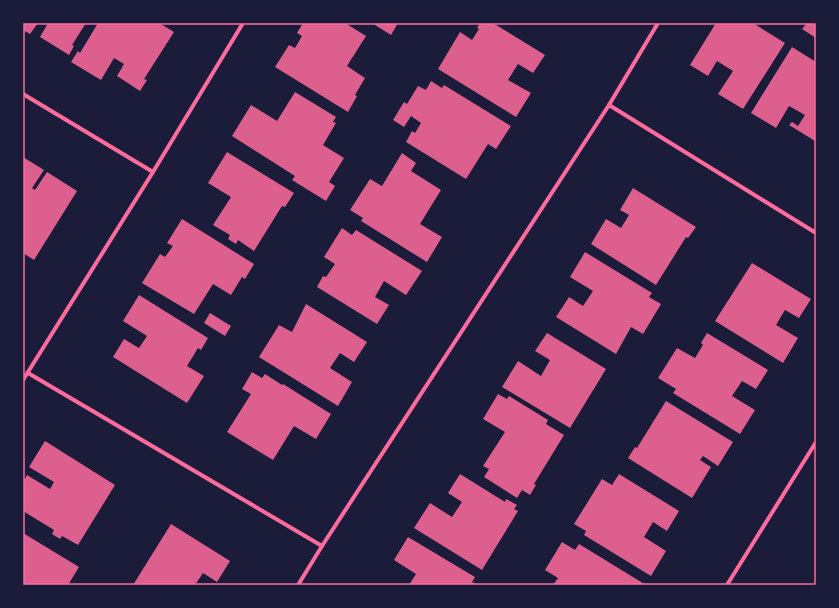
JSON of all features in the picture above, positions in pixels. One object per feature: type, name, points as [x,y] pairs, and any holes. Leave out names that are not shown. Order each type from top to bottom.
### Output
[{"type":"street","points":[[23,380],[153,172],[243,23]]},
{"type":"street","points":[[298,585],[610,105],[658,23]]},
{"type":"street","points":[[23,94],[153,172]]},
{"type":"street","points":[[610,105],[816,233]]},
{"type":"street","points":[[28,373],[322,546]]},
{"type":"street","points":[[727,585],[816,442]]},
{"type":"building","points":[[23,23],[38,23],[30,34],[23,30]]},
{"type":"building","points":[[48,23],[86,23],[72,45],[74,46],[69,55],[40,37]]},
{"type":"building","points":[[98,23],[159,23],[174,32],[144,79],[147,80],[140,91],[117,76],[124,64],[114,58],[101,80],[71,62],[78,51],[80,53]]},
{"type":"building","points":[[303,23],[345,23],[366,36],[347,66],[365,78],[355,95],[357,96],[348,112],[275,67],[289,45],[295,48],[302,36],[297,33]]},
{"type":"building","points":[[372,23],[398,23],[391,35]]},
{"type":"building","points":[[480,23],[493,23],[545,55],[533,73],[518,64],[508,80],[531,93],[516,117],[438,69],[460,32],[472,40],[479,29],[477,28]]},
{"type":"building","points":[[716,23],[753,23],[785,43],[743,109],[718,94],[733,71],[717,61],[708,76],[690,65]]},
{"type":"building","points":[[807,23],[816,23],[816,38],[802,29]]},
{"type":"building","points":[[792,47],[816,62],[815,141],[789,125],[792,122],[798,126],[805,115],[789,106],[776,128],[751,113]]},
{"type":"building","points":[[431,81],[442,88],[444,85],[511,126],[496,149],[488,144],[466,179],[406,142],[412,131],[415,133],[421,123],[411,116],[404,127],[393,120],[404,102],[407,104],[418,86],[426,90]]},
{"type":"building","points":[[295,92],[336,117],[333,122],[336,123],[323,145],[344,158],[329,182],[335,186],[326,201],[292,180],[295,176],[232,136],[251,105],[277,121]]},
{"type":"building","points":[[227,152],[294,193],[285,207],[282,206],[254,251],[238,240],[236,244],[228,239],[230,235],[213,225],[231,197],[208,183]]},
{"type":"building","points":[[402,153],[416,163],[411,171],[441,190],[420,224],[442,237],[427,262],[361,221],[363,218],[350,210],[370,179],[382,186]]},
{"type":"building","points":[[23,157],[44,170],[32,188],[35,190],[47,172],[77,191],[34,260],[23,253]]},
{"type":"building","points":[[633,188],[696,227],[688,238],[686,237],[656,285],[591,244],[606,219],[621,228],[629,215],[620,210]]},
{"type":"building","points":[[182,219],[254,264],[245,279],[242,277],[231,295],[213,284],[194,314],[142,283],[160,254],[165,257],[173,246],[167,243]]},
{"type":"building","points":[[342,228],[352,235],[356,230],[422,271],[406,295],[384,281],[375,297],[389,305],[377,324],[317,287],[323,276],[326,277],[335,264],[324,257]]},
{"type":"building","points":[[585,252],[652,293],[649,297],[661,304],[643,334],[631,327],[616,354],[556,317],[569,297],[583,306],[593,291],[570,277]]},
{"type":"building","points":[[752,263],[811,299],[799,318],[785,310],[776,325],[798,338],[783,363],[715,321]]},
{"type":"building","points":[[139,295],[208,338],[201,350],[198,348],[187,366],[204,376],[187,403],[113,357],[124,339],[139,348],[147,336],[123,321]]},
{"type":"building","points":[[306,304],[367,342],[354,362],[340,353],[330,368],[352,382],[338,406],[259,357],[279,325],[292,332]]},
{"type":"building","points":[[210,313],[231,326],[225,336],[204,323]]},
{"type":"building","points":[[547,333],[606,369],[570,428],[502,387],[518,361],[541,376],[550,360],[535,351]]},
{"type":"building","points":[[707,333],[768,370],[756,389],[742,381],[732,396],[755,410],[740,434],[673,393],[676,389],[658,378],[677,348],[695,358],[703,345],[701,343]]},
{"type":"building","points":[[252,372],[262,378],[265,374],[331,414],[316,439],[294,426],[273,460],[227,432],[251,394],[242,389]]},
{"type":"building","points":[[498,394],[507,399],[509,396],[548,420],[546,424],[564,435],[534,484],[536,485],[530,495],[522,490],[517,498],[484,477],[489,469],[483,466],[505,432],[483,419]]},
{"type":"building","points":[[666,401],[733,442],[718,466],[703,456],[700,460],[711,467],[692,498],[628,458],[635,447],[637,448]]},
{"type":"building","points":[[45,441],[115,485],[78,545],[62,536],[60,539],[52,534],[54,530],[23,511],[23,482],[27,475],[50,489],[54,482],[29,467]]},
{"type":"building","points":[[460,474],[505,502],[506,499],[517,505],[514,509],[518,511],[482,570],[414,528],[430,503],[452,517],[462,502],[448,493]]},
{"type":"building","points":[[619,474],[679,511],[667,531],[653,522],[644,537],[666,551],[651,576],[584,535],[586,531],[574,524],[602,479],[612,485]]},
{"type":"building","points":[[171,524],[230,561],[217,582],[203,573],[195,585],[133,585]]},
{"type":"building","points":[[23,533],[79,567],[68,585],[23,585]]},
{"type":"building","points":[[408,537],[475,577],[472,582],[478,585],[409,585],[416,574],[394,560]]},
{"type":"building","points":[[562,542],[575,550],[579,544],[646,585],[553,585],[558,578],[545,570]]}]
